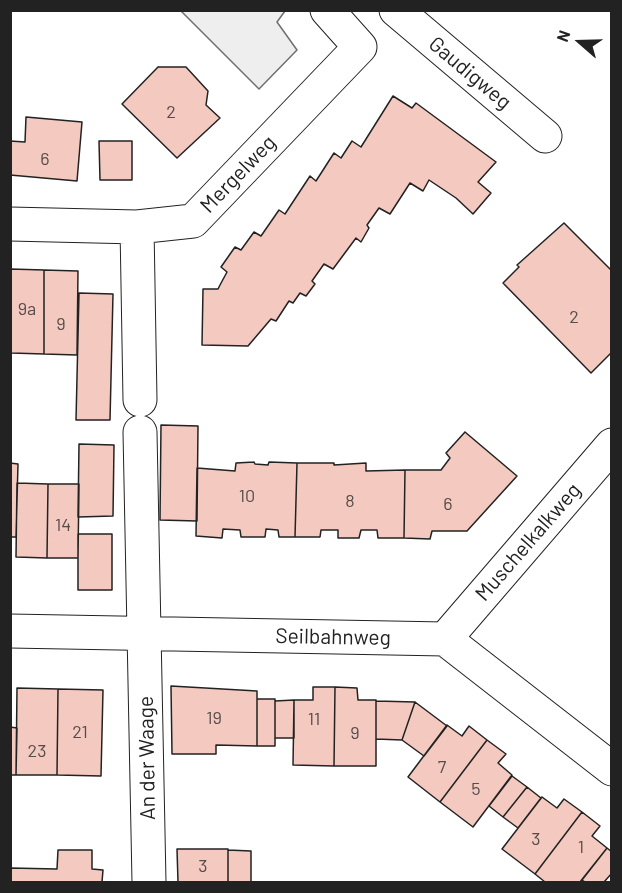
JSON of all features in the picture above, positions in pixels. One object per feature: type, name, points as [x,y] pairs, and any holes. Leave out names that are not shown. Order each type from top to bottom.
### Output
[{"type":"street","points":[[327,10],[360,47]]},
{"type":"street","name":"Mergelweg","points":[[10,224],[137,227],[193,221],[396,10]]},
{"type":"street","name":"Gaudigweg","points":[[396,10],[544,136]]},
{"type":"street","points":[[137,227],[140,400]]},
{"type":"street","name":"An der Waage","points":[[140,432],[149,882]]},
{"type":"street","name":"Muschelkalkweg","points":[[445,639],[612,445]]},
{"type":"street","name":"Seilbahnweg","points":[[10,631],[445,639]]},
{"type":"street","points":[[445,639],[612,769]]},
{"type":"shaded area","points":[[181,11],[285,11],[277,22],[297,50],[259,89]]},
{"type":"building","points":[[158,67],[186,67],[208,91],[206,105],[220,118],[177,158],[122,104]]},
{"type":"building","points":[[393,96],[412,108],[416,103],[496,162],[478,182],[491,193],[473,214],[456,198],[429,180],[423,191],[410,183],[390,214],[379,208],[367,225],[369,228],[361,242],[356,238],[333,269],[324,264],[312,281],[315,284],[306,296],[300,293],[293,303],[289,301],[276,321],[271,319],[248,346],[202,345],[203,289],[218,289],[227,272],[221,267],[235,247],[241,250],[254,232],[261,236],[279,210],[285,214],[310,176],[316,181],[334,153],[341,158],[352,141],[361,147]]},
{"type":"building","points":[[26,117],[82,122],[77,181],[10,175],[10,141],[25,142]]},
{"type":"building","points":[[99,141],[132,141],[132,180],[100,180]]},
{"type":"building","points":[[564,223],[612,271],[612,352],[591,373],[503,283],[519,267],[517,265]]},
{"type":"building","points":[[10,269],[44,270],[44,354],[11,353]]},
{"type":"building","points":[[44,270],[78,271],[77,355],[44,354]]},
{"type":"building","points":[[79,293],[113,294],[110,420],[76,420]]},
{"type":"building","points":[[161,425],[198,426],[197,521],[160,520]]},
{"type":"building","points":[[465,432],[517,476],[467,531],[432,531],[430,539],[404,538],[405,470],[441,470],[450,458],[446,453]]},
{"type":"building","points":[[79,444],[114,445],[113,516],[78,517]]},
{"type":"building","points":[[254,462],[268,465],[269,462],[297,463],[295,537],[279,537],[278,530],[266,529],[265,537],[241,537],[240,530],[223,529],[222,538],[196,536],[197,468],[235,471],[236,463]]},
{"type":"building","points":[[10,463],[18,464],[16,537],[10,537]]},
{"type":"building","points":[[297,463],[334,463],[334,465],[366,463],[366,471],[405,470],[404,538],[378,538],[377,530],[361,530],[359,538],[338,538],[338,530],[321,530],[320,537],[295,537]]},
{"type":"building","points":[[17,483],[48,484],[47,558],[16,557]]},
{"type":"building","points":[[48,484],[79,484],[78,558],[47,558]]},
{"type":"building","points":[[78,534],[112,534],[112,590],[78,590]]},
{"type":"building","points":[[171,686],[257,691],[257,746],[216,745],[216,754],[172,754]]},
{"type":"building","points":[[313,687],[335,687],[334,766],[293,765],[294,700],[313,700]]},
{"type":"building","points":[[335,687],[357,688],[358,700],[376,700],[376,766],[334,766]]},
{"type":"building","points":[[17,688],[58,689],[57,775],[16,775]]},
{"type":"building","points":[[58,689],[103,690],[101,776],[57,775]]},
{"type":"building","points":[[257,699],[275,699],[275,746],[257,746]]},
{"type":"building","points":[[294,700],[294,738],[275,738],[275,701]]},
{"type":"building","points":[[376,701],[415,702],[402,740],[376,739]]},
{"type":"building","points":[[415,702],[447,726],[424,756],[402,740]]},
{"type":"building","points":[[447,725],[462,736],[469,726],[487,740],[440,802],[408,777]]},
{"type":"building","points":[[10,727],[17,728],[16,775],[10,775]]},
{"type":"building","points":[[487,740],[506,754],[498,763],[512,775],[473,827],[440,802]]},
{"type":"building","points":[[512,776],[527,787],[503,817],[489,806]]},
{"type":"building","points":[[527,787],[541,798],[518,828],[503,817]]},
{"type":"building","points":[[542,797],[557,808],[564,799],[582,812],[535,874],[502,849]]},
{"type":"building","points":[[582,812],[600,826],[592,836],[607,848],[580,882],[545,882],[535,874]]},
{"type":"building","points":[[607,848],[612,852],[612,873],[604,882],[582,880]]},
{"type":"building","points":[[177,849],[228,849],[228,882],[178,882]]},
{"type":"building","points":[[58,850],[92,850],[92,869],[103,870],[102,882],[10,882],[10,868],[57,869]]},
{"type":"building","points":[[228,850],[251,851],[251,882],[228,882]]}]
